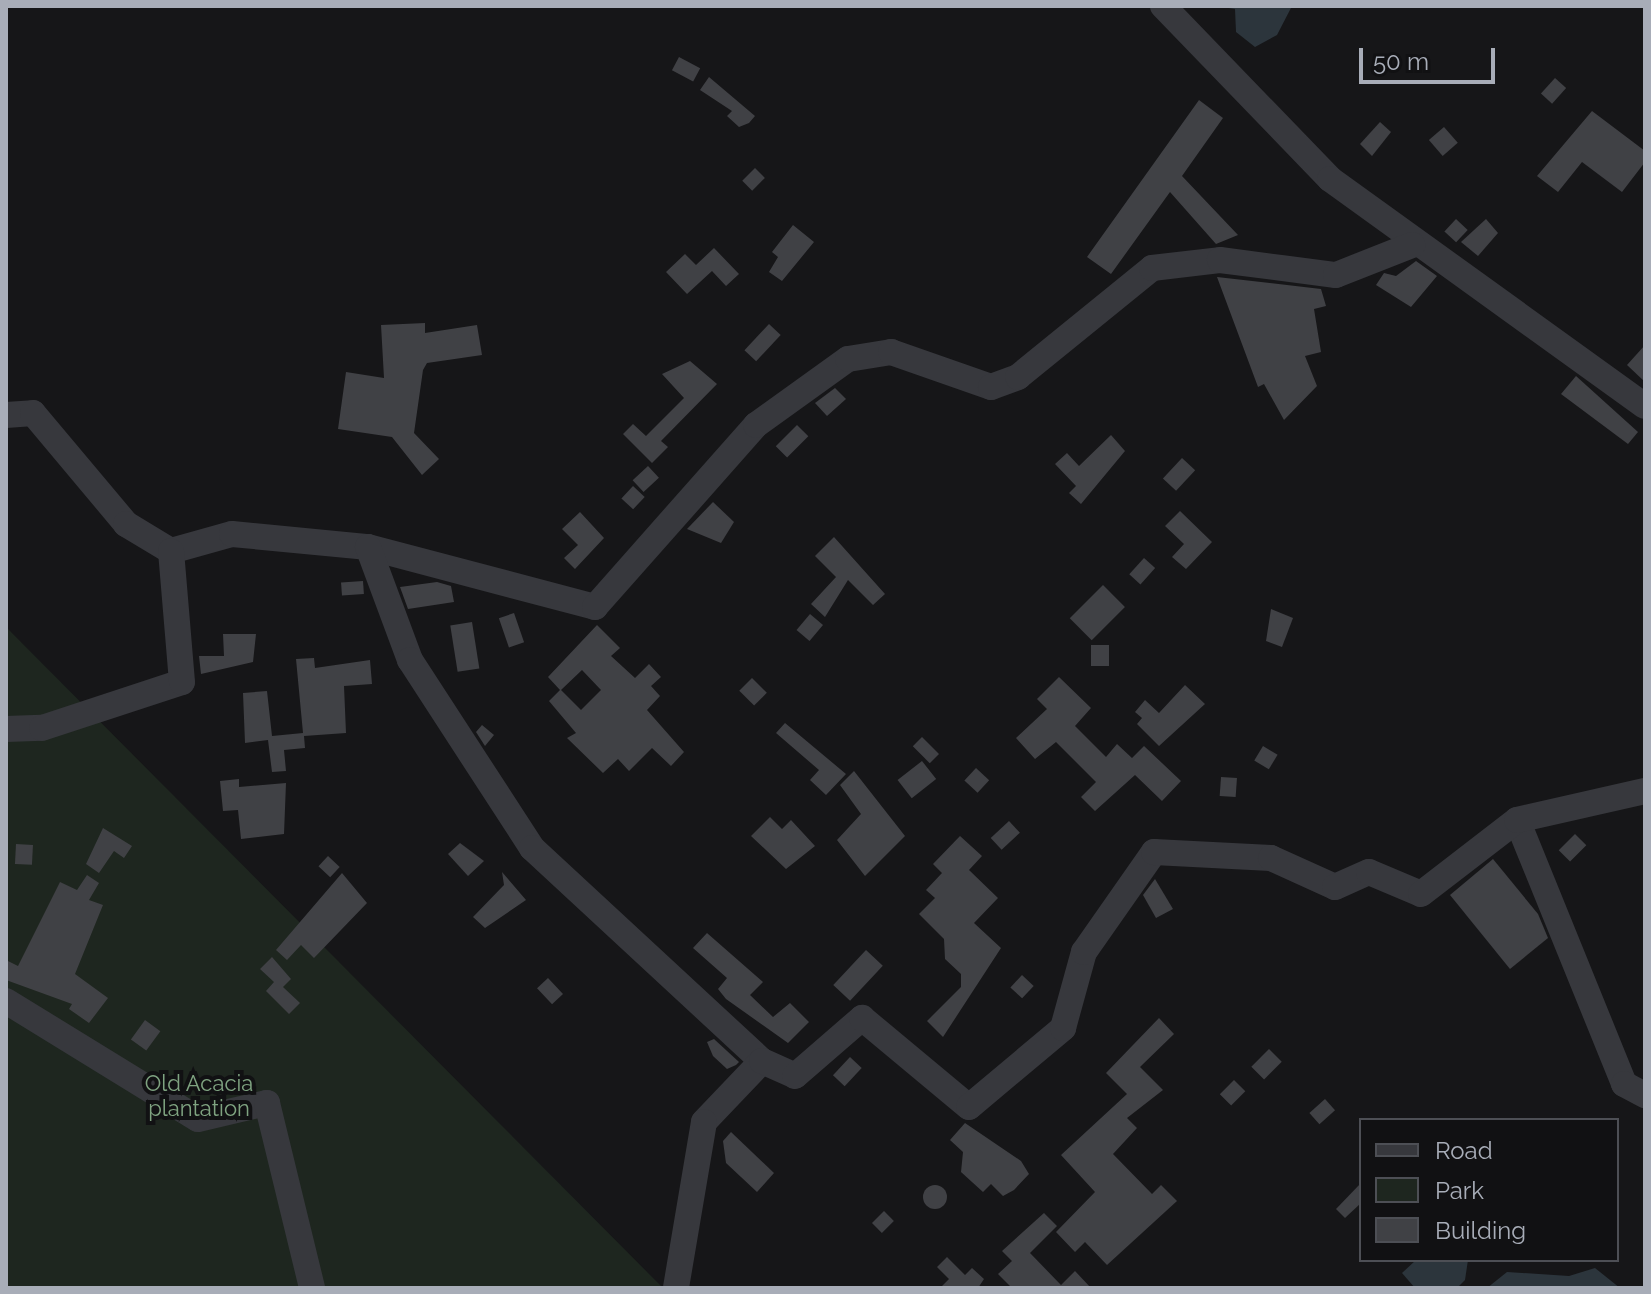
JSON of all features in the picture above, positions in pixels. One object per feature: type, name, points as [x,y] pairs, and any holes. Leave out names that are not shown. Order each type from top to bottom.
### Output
[{"type":"street","points":[[1163,6],[1330,179],[1412,245],[1645,406]]},
{"type":"street","points":[[6,415],[33,413],[126,524],[171,551],[232,534],[368,547],[595,607],[756,425],[848,359],[891,352],[991,387],[1018,377],[1152,268],[1220,260],[1336,275],[1412,245]]},
{"type":"street","points":[[368,547],[410,660],[532,848],[762,1061],[795,1076],[862,1018],[969,1107],[1063,1028],[1084,952],[1154,852],[1271,858],[1335,887],[1369,872],[1421,894],[1517,820],[1645,791]]},
{"type":"street","points":[[6,729],[42,728],[182,682],[171,551]]},
{"type":"street","points":[[1517,820],[1624,1084],[1645,1095]]},
{"type":"street","points":[[6,1001],[198,1119],[267,1103],[312,1288]]},
{"type":"street","points":[[671,1286],[704,1122],[762,1061]]},
{"type":"green space","name":"Old Acacia plantation","points":[[6,627],[663,1288],[6,1288]]},
{"type":"shaded area","points":[[1216,6],[1292,6],[1277,35],[1255,47],[1236,32],[1235,9]]},
{"type":"shaded area","points":[[1414,1262],[1468,1262],[1465,1280],[1457,1288],[1415,1288],[1402,1273]]},
{"type":"shaded area","points":[[1595,1268],[1620,1288],[1487,1288],[1507,1272],[1569,1276]]},
{"type":"building","points":[[679,57],[700,68],[693,82],[672,70]]},
{"type":"building","points":[[709,77],[755,116],[749,123],[739,127],[727,116],[732,111],[700,90]]},
{"type":"building","points":[[1555,78],[1566,88],[1552,104],[1541,94]]},
{"type":"building","points":[[1199,100],[1223,118],[1182,176],[1238,235],[1216,244],[1170,192],[1111,274],[1087,257]]},
{"type":"building","points":[[1592,111],[1645,151],[1645,162],[1622,192],[1582,162],[1558,192],[1537,176]]},
{"type":"building","points":[[1380,122],[1391,132],[1372,156],[1360,144]]},
{"type":"building","points":[[1444,127],[1458,143],[1443,156],[1429,140]]},
{"type":"building","points":[[755,168],[765,178],[752,191],[742,181]]},
{"type":"building","points":[[1456,219],[1468,230],[1456,242],[1444,231]]},
{"type":"building","points":[[1486,219],[1498,233],[1478,256],[1461,242]]},
{"type":"building","points":[[793,225],[814,242],[782,281],[769,272],[778,257],[772,252]]},
{"type":"building","points":[[714,248],[739,274],[726,286],[712,271],[687,294],[666,272],[685,254],[696,265]]},
{"type":"building","points":[[1416,261],[1437,276],[1411,307],[1376,285],[1384,273],[1396,276]]},
{"type":"building","points":[[1217,277],[1321,289],[1326,306],[1314,309],[1321,352],[1305,356],[1317,386],[1284,420],[1264,384],[1258,387]]},
{"type":"building","points":[[425,323],[425,333],[477,325],[482,355],[427,363],[423,370],[414,433],[439,459],[422,475],[392,437],[338,429],[346,372],[384,378],[381,325]]},
{"type":"building","points":[[769,324],[781,335],[756,361],[744,350]]},
{"type":"building","points":[[1645,345],[1645,382],[1627,365]]},
{"type":"building","points":[[690,361],[717,384],[661,441],[668,447],[652,463],[623,434],[633,424],[646,436],[684,398],[662,374]]},
{"type":"building","points":[[1576,376],[1638,432],[1628,444],[1561,394]]},
{"type":"building","points":[[835,388],[846,399],[827,416],[815,403]]},
{"type":"building","points":[[797,425],[808,436],[787,458],[776,446]]},
{"type":"building","points":[[1111,435],[1125,451],[1081,504],[1069,493],[1076,486],[1055,464],[1067,453],[1079,466]]},
{"type":"building","points":[[1182,458],[1195,470],[1176,491],[1163,478]]},
{"type":"building","points":[[648,466],[659,478],[644,492],[633,480]]},
{"type":"building","points":[[633,486],[645,497],[633,509],[621,498]]},
{"type":"building","points":[[713,502],[734,522],[721,543],[687,529]]},
{"type":"building","points":[[1180,511],[1212,542],[1186,569],[1172,557],[1184,544],[1165,526]]},
{"type":"building","points":[[580,512],[604,538],[575,569],[564,558],[578,545],[562,529]]},
{"type":"building","points":[[834,537],[885,594],[873,605],[848,580],[825,617],[811,604],[836,577],[815,556]]},
{"type":"building","points":[[1144,558],[1155,568],[1140,584],[1129,574]]},
{"type":"building","points":[[363,581],[364,594],[342,596],[341,583]]},
{"type":"building","points":[[437,582],[451,586],[454,602],[408,609],[400,587]]},
{"type":"building","points":[[1103,585],[1125,607],[1092,640],[1070,618]]},
{"type":"building","points":[[1271,609],[1293,618],[1282,647],[1266,641]]},
{"type":"building","points":[[514,613],[524,642],[509,648],[499,618]]},
{"type":"building","points":[[810,614],[823,625],[810,641],[797,630]]},
{"type":"building","points":[[472,622],[479,668],[458,672],[450,625]]},
{"type":"building","points":[[597,625],[620,648],[611,656],[635,678],[649,664],[661,677],[651,686],[660,696],[647,710],[684,752],[671,766],[652,748],[629,771],[618,759],[603,773],[567,738],[576,733],[549,701],[560,690],[548,677]],"holes":[[[582,670],[601,690],[581,710],[561,690]]]},
{"type":"building","points":[[223,634],[256,634],[253,662],[201,674],[199,656],[224,656]]},
{"type":"building","points":[[1091,645],[1109,645],[1109,666],[1091,666]]},
{"type":"building","points":[[314,658],[315,668],[370,660],[372,684],[344,686],[346,733],[304,736],[305,748],[284,750],[286,771],[272,772],[268,740],[245,743],[243,693],[267,691],[272,736],[303,733],[296,659]]},
{"type":"building","points":[[1059,677],[1091,708],[1075,726],[1106,757],[1117,744],[1132,758],[1144,746],[1181,781],[1162,801],[1135,775],[1095,811],[1081,797],[1096,782],[1056,742],[1035,759],[1016,738],[1047,709],[1037,699]]},
{"type":"building","points":[[752,678],[767,693],[754,706],[739,691]]},
{"type":"building","points":[[1185,685],[1205,704],[1159,746],[1137,724],[1142,718],[1135,712],[1145,700],[1159,713]]},
{"type":"building","points":[[785,723],[846,774],[826,795],[810,780],[819,770],[776,733]]},
{"type":"building","points":[[482,725],[494,735],[485,746],[476,732]]},
{"type":"building","points":[[922,737],[939,754],[930,763],[913,746]]},
{"type":"building","points":[[1263,746],[1278,755],[1269,769],[1254,761]]},
{"type":"building","points":[[922,761],[936,779],[912,798],[898,780]]},
{"type":"building","points":[[976,768],[989,780],[978,793],[964,780]]},
{"type":"building","points":[[854,771],[905,836],[865,876],[837,840],[861,814],[840,785]]},
{"type":"building","points":[[1221,777],[1237,778],[1236,797],[1220,796]]},
{"type":"building","points":[[239,779],[239,787],[286,783],[284,834],[241,839],[238,810],[223,811],[220,781]]},
{"type":"building","points":[[770,817],[782,829],[791,820],[815,846],[786,869],[751,836]]},
{"type":"building","points":[[1009,821],[1020,833],[1002,850],[991,838]]},
{"type":"building","points":[[103,828],[132,846],[124,858],[114,851],[99,873],[86,864]]},
{"type":"building","points":[[1575,834],[1586,845],[1570,862],[1559,850]]},
{"type":"building","points":[[960,836],[982,856],[969,870],[998,898],[974,923],[1001,948],[943,1037],[927,1021],[961,987],[961,974],[945,959],[944,939],[919,914],[935,898],[926,890],[942,873],[933,864]]},
{"type":"building","points":[[460,843],[484,861],[468,876],[448,854]]},
{"type":"building","points":[[16,844],[33,845],[32,865],[15,864]]},
{"type":"building","points":[[328,856],[340,867],[330,877],[318,866]]},
{"type":"building","points":[[1493,859],[1538,914],[1548,938],[1510,969],[1450,895]]},
{"type":"building","points":[[502,872],[526,900],[485,928],[473,917],[504,885]]},
{"type":"building","points":[[342,873],[367,903],[314,958],[301,945],[287,960],[276,950]]},
{"type":"building","points":[[87,875],[99,883],[89,900],[103,905],[75,974],[108,998],[89,1023],[69,1009],[72,1004],[6,980],[6,960],[18,966],[60,882],[77,890]]},
{"type":"building","points":[[1155,879],[1173,909],[1156,918],[1143,895]]},
{"type":"building","points":[[707,933],[763,982],[750,995],[773,1017],[790,1003],[809,1022],[788,1043],[726,999],[718,989],[727,978],[693,948]]},
{"type":"building","points":[[866,950],[883,966],[850,1001],[833,985]]},
{"type":"building","points":[[272,957],[291,979],[283,987],[300,1003],[289,1014],[266,991],[274,982],[260,969]]},
{"type":"building","points":[[1022,975],[1034,986],[1022,998],[1010,987]]},
{"type":"building","points":[[548,978],[563,994],[552,1004],[537,988]]},
{"type":"building","points":[[1159,1018],[1174,1034],[1140,1067],[1163,1090],[1127,1118],[1137,1128],[1113,1154],[1152,1194],[1161,1185],[1177,1201],[1107,1265],[1085,1242],[1075,1252],[1056,1232],[1095,1192],[1061,1155],[1127,1094],[1106,1073]]},
{"type":"building","points":[[145,1020],[160,1031],[146,1051],[131,1039]]},
{"type":"building","points":[[714,1039],[739,1062],[736,1065],[727,1069],[713,1056],[707,1042]]},
{"type":"building","points":[[1269,1049],[1282,1062],[1264,1079],[1251,1067]]},
{"type":"building","points":[[850,1057],[862,1068],[845,1086],[833,1075]]},
{"type":"building","points":[[1234,1080],[1245,1091],[1231,1105],[1220,1094]]},
{"type":"building","points":[[1325,1099],[1335,1110],[1319,1124],[1309,1113]]},
{"type":"building","points":[[965,1123],[1021,1161],[1029,1174],[1014,1190],[1003,1196],[991,1184],[983,1192],[961,1172],[963,1152],[950,1140]]},
{"type":"building","points":[[731,1132],[774,1173],[757,1192],[726,1163],[723,1141]]},
{"type":"building","points":[[935,1185],[944,1188],[947,1197],[944,1206],[935,1209],[926,1206],[923,1197],[926,1188]]},
{"type":"building","points":[[1359,1185],[1359,1205],[1345,1218],[1336,1209]]},
{"type":"building","points":[[884,1211],[894,1221],[882,1233],[872,1223]]},
{"type":"building","points":[[1044,1213],[1057,1226],[1030,1253],[1061,1285],[1075,1271],[1091,1288],[1012,1288],[998,1274],[1012,1261],[1002,1251]]},
{"type":"building","points":[[947,1257],[965,1275],[972,1268],[984,1279],[978,1288],[940,1288],[949,1279],[937,1267]]}]
